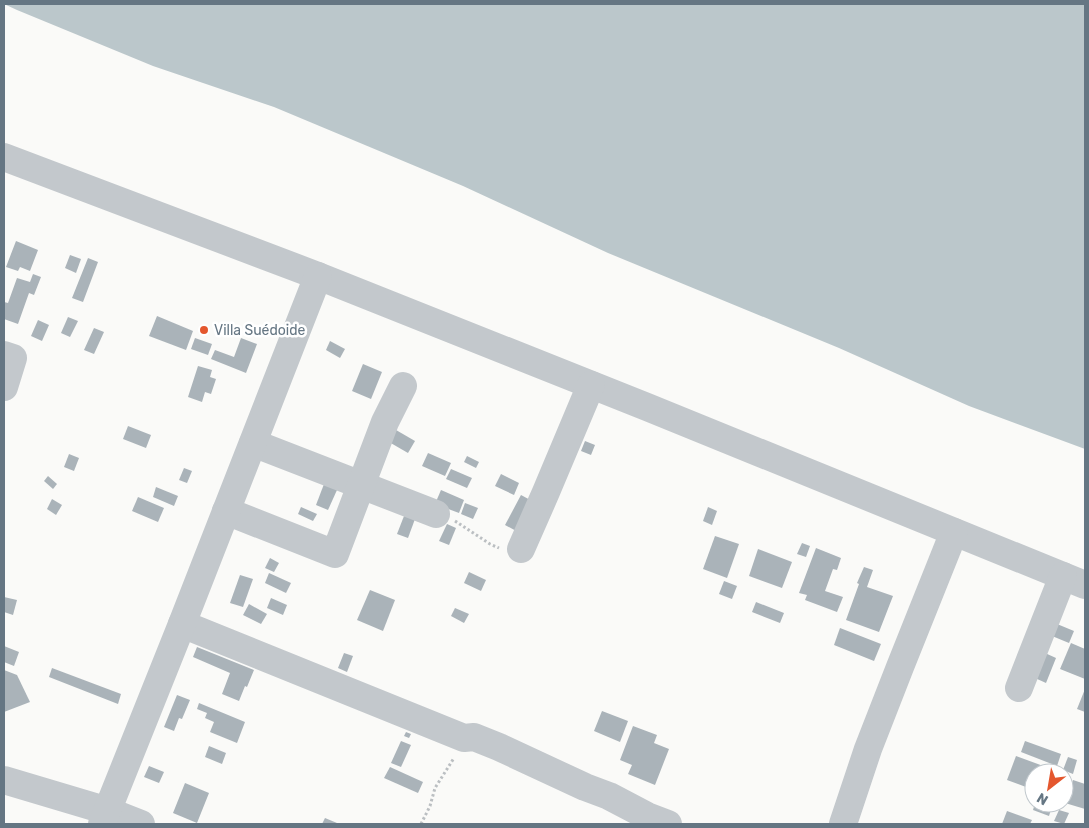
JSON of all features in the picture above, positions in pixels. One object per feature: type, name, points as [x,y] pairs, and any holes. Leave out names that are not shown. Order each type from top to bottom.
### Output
[{"type":"street","points":[[4,157],[318,276],[1074,580],[1019,688]]},
{"type":"street","points":[[105,818],[318,276]]},
{"type":"street","points":[[4,355],[13,358],[4,387]]},
{"type":"street","points":[[521,549],[591,385]]},
{"type":"street","points":[[226,511],[335,554],[385,422],[403,386]]},
{"type":"street","points":[[253,443],[436,514]]},
{"type":"street","points":[[843,824],[868,749],[954,532]]},
{"type":"street","points":[[182,624],[464,738],[474,738],[499,747],[668,824]]},
{"type":"street","points":[[4,780],[105,818],[141,824]]},
{"type":"path","points":[[436,514],[454,520],[490,544],[505,550],[521,549]]},
{"type":"path","points":[[421,824],[430,806],[435,788],[456,755],[464,738]]},
{"type":"shaded area","points":[[4,4],[1085,4],[1085,449],[969,406],[839,348],[608,253],[463,186],[274,107],[153,66]]},
{"type":"building","points":[[16,241],[38,250],[30,271],[20,267],[18,271],[6,267]]},
{"type":"building","points":[[70,255],[81,259],[76,273],[65,268]]},
{"type":"building","points":[[88,258],[98,262],[83,302],[72,298]]},
{"type":"building","points":[[33,274],[41,277],[34,295],[29,293],[18,324],[4,319],[4,302],[8,303],[17,278],[30,282]]},
{"type":"building","points":[[157,316],[193,331],[186,350],[149,336]]},
{"type":"building","points":[[68,317],[78,321],[70,337],[61,333]]},
{"type":"building","points":[[38,320],[49,325],[42,341],[31,336]]},
{"type":"building","points":[[94,328],[104,332],[94,354],[84,350]]},
{"type":"building","points":[[195,338],[212,344],[208,355],[191,349]]},
{"type":"building","points":[[241,338],[257,344],[246,373],[211,359],[215,350],[234,357]]},
{"type":"building","points":[[330,341],[345,349],[340,358],[326,350]]},
{"type":"building","points":[[363,364],[382,372],[371,399],[352,391]]},
{"type":"building","points":[[198,366],[212,370],[210,377],[216,379],[211,394],[205,392],[202,402],[188,397]]},
{"type":"building","points":[[128,426],[151,435],[146,448],[123,439]]},
{"type":"building","points":[[396,430],[415,441],[408,453],[389,442]]},
{"type":"building","points":[[585,441],[595,445],[591,455],[581,451]]},
{"type":"building","points":[[428,453],[451,463],[445,476],[422,466]]},
{"type":"building","points":[[69,454],[79,458],[74,471],[64,467]]},
{"type":"building","points":[[467,456],[479,462],[476,468],[464,462]]},
{"type":"building","points":[[184,468],[192,471],[187,483],[179,480]]},
{"type":"building","points":[[451,469],[472,478],[467,488],[446,479]]},
{"type":"building","points":[[501,474],[519,483],[514,495],[495,486]]},
{"type":"building","points":[[48,476],[57,484],[53,489],[44,481]]},
{"type":"building","points":[[324,484],[337,490],[328,510],[316,505]]},
{"type":"building","points":[[156,487],[178,496],[174,506],[153,497]]},
{"type":"building","points":[[441,490],[464,500],[459,513],[435,504]]},
{"type":"building","points":[[521,495],[534,502],[518,532],[505,525]]},
{"type":"building","points":[[138,497],[164,508],[158,522],[132,511]]},
{"type":"building","points":[[52,499],[62,505],[56,515],[47,509]]},
{"type":"building","points":[[465,503],[478,508],[473,519],[461,514]]},
{"type":"building","points":[[301,507],[317,514],[313,521],[298,514]]},
{"type":"building","points":[[708,507],[717,511],[712,525],[703,521]]},
{"type":"building","points":[[404,516],[415,519],[408,538],[397,534]]},
{"type":"building","points":[[447,524],[456,528],[449,545],[439,541]]},
{"type":"building","points":[[715,536],[739,544],[727,578],[703,569]]},
{"type":"building","points":[[802,543],[810,546],[806,557],[797,554]]},
{"type":"building","points":[[816,548],[841,558],[837,570],[833,569],[825,591],[843,597],[837,612],[805,600],[807,595],[799,593]]},
{"type":"building","points":[[758,549],[792,562],[782,588],[749,576]]},
{"type":"building","points":[[270,558],[279,563],[274,572],[265,568]]},
{"type":"building","points":[[864,567],[873,570],[867,587],[893,596],[879,632],[846,620]]},
{"type":"building","points":[[469,572],[486,580],[481,591],[464,583]]},
{"type":"building","points":[[269,573],[291,583],[286,593],[265,583]]},
{"type":"building","points":[[240,575],[253,579],[243,607],[230,603]]},
{"type":"building","points":[[724,581],[737,586],[732,599],[719,594]]},
{"type":"building","points":[[370,590],[395,600],[383,631],[357,620]]},
{"type":"building","points":[[4,597],[17,600],[13,615],[4,612]]},
{"type":"building","points":[[271,598],[287,605],[283,615],[267,608]]},
{"type":"building","points":[[756,602],[784,613],[780,623],[752,612]]},
{"type":"building","points":[[249,604],[267,614],[261,624],[243,615]]},
{"type":"building","points":[[455,608],[469,614],[464,623],[451,616]]},
{"type":"building","points":[[1057,624],[1074,631],[1069,643],[1052,636]]},
{"type":"building","points":[[840,628],[881,644],[874,661],[834,645]]},
{"type":"building","points":[[1071,643],[1085,649],[1085,679],[1060,669]]},
{"type":"building","points":[[4,646],[19,652],[14,666],[4,662]]},
{"type":"building","points":[[197,647],[254,670],[239,701],[222,694],[230,673],[193,657]]},
{"type":"building","points":[[344,653],[353,656],[347,672],[338,668]]},
{"type":"building","points":[[1045,653],[1056,658],[1046,683],[1035,678]]},
{"type":"building","points":[[52,668],[121,694],[118,704],[49,677]]},
{"type":"building","points":[[4,670],[17,675],[30,702],[4,712]]},
{"type":"building","points":[[1085,689],[1085,712],[1077,709]]},
{"type":"building","points":[[177,695],[190,700],[182,719],[179,718],[174,731],[164,727]]},
{"type":"building","points":[[199,703],[245,722],[237,743],[210,732],[214,722],[205,718],[207,713],[197,709]]},
{"type":"building","points":[[602,711],[628,721],[620,742],[594,731]]},
{"type":"building","points":[[633,726],[657,735],[654,743],[669,749],[655,785],[628,774],[632,765],[620,760]]},
{"type":"building","points":[[406,732],[411,734],[409,738],[404,736]]},
{"type":"building","points":[[401,741],[411,745],[401,767],[391,763]]},
{"type":"building","points":[[1025,741],[1061,754],[1058,763],[1049,763],[1021,752]]},
{"type":"building","points":[[209,746],[226,753],[222,764],[205,757]]},
{"type":"building","points":[[1016,756],[1035,763],[1024,763],[1024,786],[1007,780]]},
{"type":"building","points":[[1068,757],[1077,760],[1074,770],[1074,763],[1066,763]]},
{"type":"building","points":[[149,766],[164,772],[159,783],[144,777]]},
{"type":"building","points":[[390,767],[423,782],[418,793],[384,778]]},
{"type":"building","points":[[1074,780],[1085,784],[1085,809],[1074,806]]},
{"type":"building","points":[[185,783],[209,793],[197,823],[173,813]]},
{"type":"building","points":[[1007,811],[1032,820],[1030,824],[1002,824]]},
{"type":"building","points":[[1058,813],[1069,813],[1064,824],[1054,821]]},
{"type":"building","points":[[325,818],[337,823],[337,824],[322,824]]},
{"type":"place","name":"Villa Suédoide","points":[[204,330]]}]
